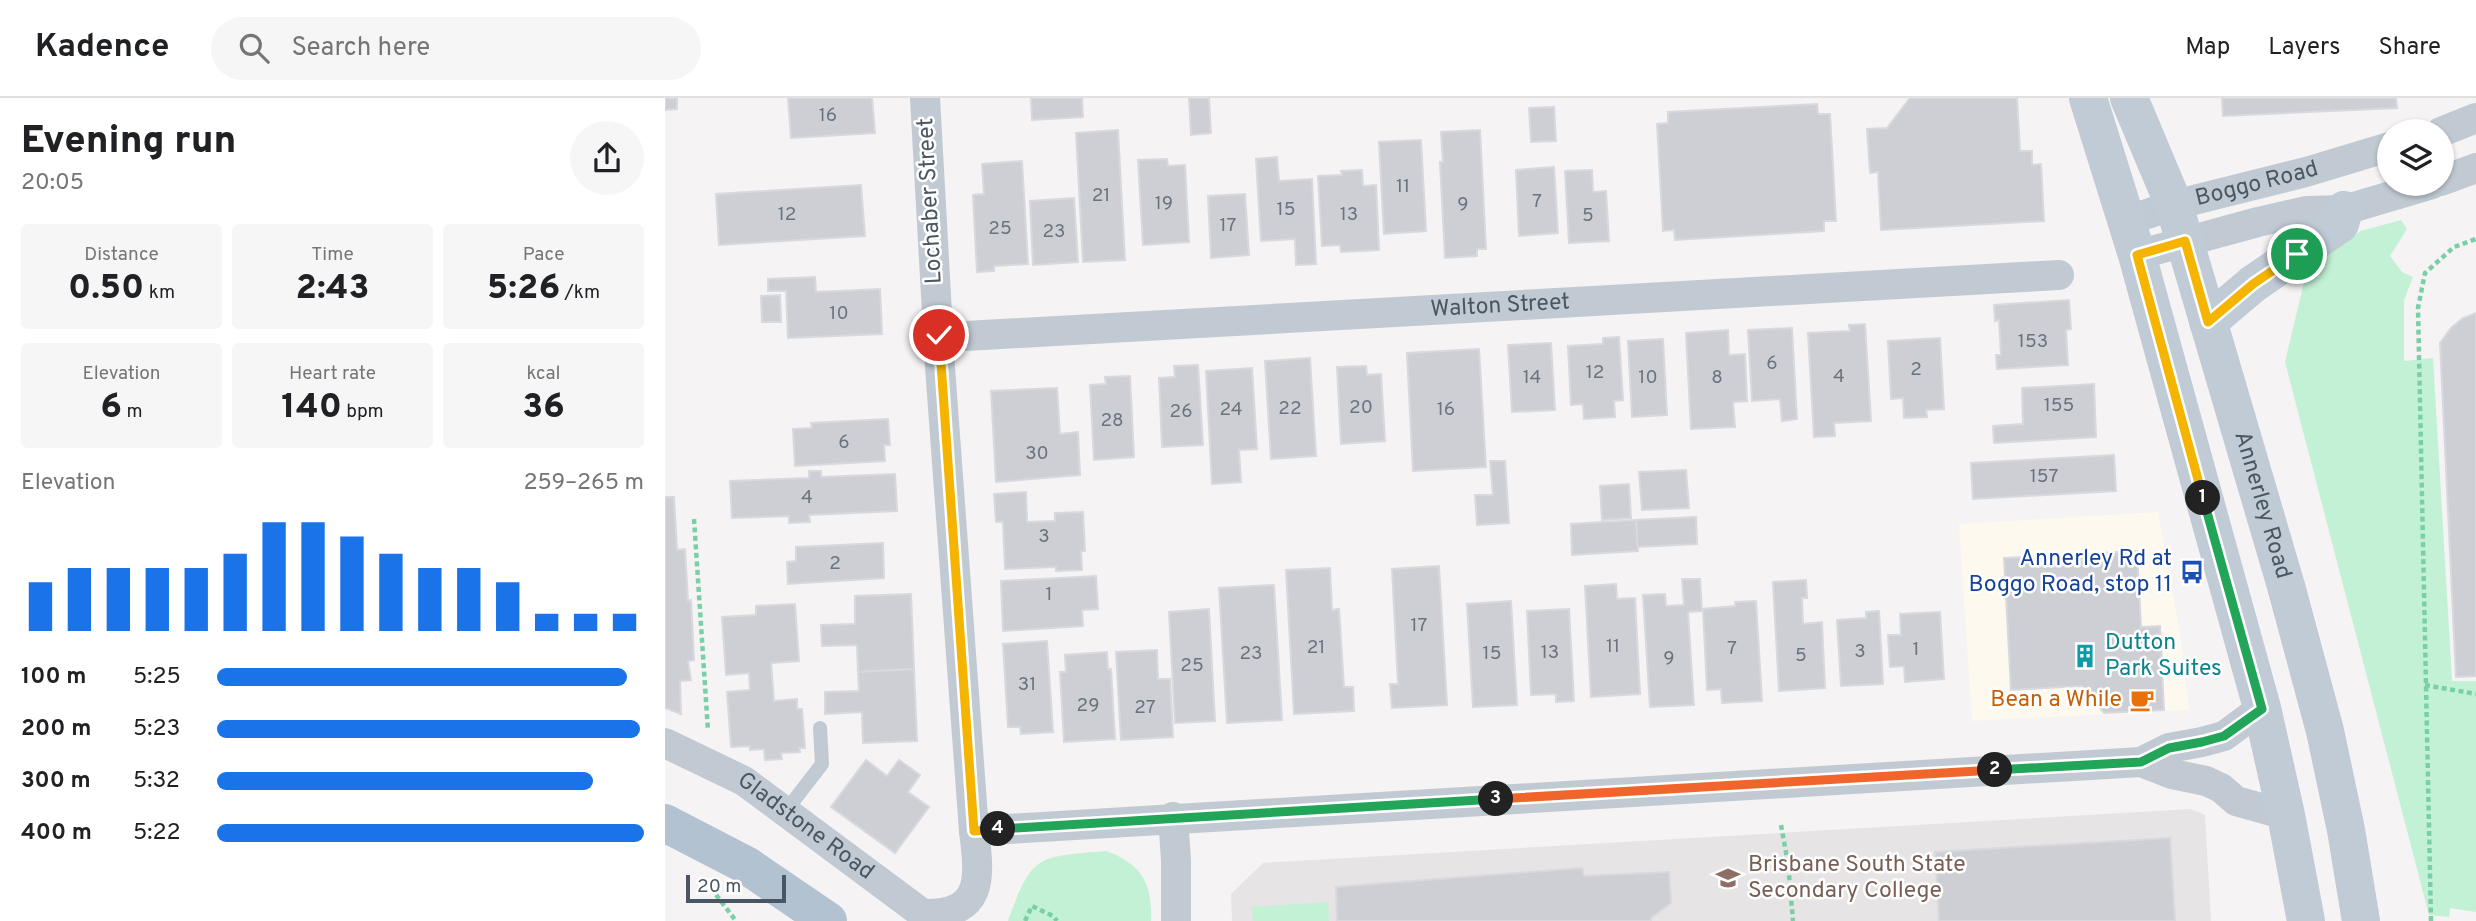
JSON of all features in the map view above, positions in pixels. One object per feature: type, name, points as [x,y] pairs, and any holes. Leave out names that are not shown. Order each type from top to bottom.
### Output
[{"type":"main road","points":[[2088,98],[2131,238],[2262,709],[2306,921]]},
{"type":"main road","name":"Annerley Road","points":[[2129,98],[2179,223],[2287,586],[2347,830],[2361,921]]},
{"type":"main road","points":[[2208,322],[2253,284],[2340,224],[2344,210]]},
{"type":"main road","points":[[665,823],[746,865],[828,921]]},
{"type":"street","name":"Lochaber Street","points":[[925,98],[939,335],[974,831],[979,867],[977,883],[970,898],[962,906],[943,914]]},
{"type":"street","points":[[2454,127],[2476,118]]},
{"type":"street","name":"Boggo Road","points":[[2131,238],[2179,223],[2306,172],[2377,151]]},
{"type":"street","points":[[2454,176],[2476,168]]},
{"type":"street","name":"Boggo Road","points":[[2179,223],[2344,210],[2391,196]]},
{"type":"street","name":"Walton Street","points":[[939,335],[966,336],[2059,275]]},
{"type":"street","points":[[974,831],[1173,817],[2141,762],[2169,748],[2224,736],[2262,709]]},
{"type":"street","name":"Gladstone Road","points":[[665,743],[744,781],[923,914],[943,914]]},
{"type":"street","points":[[2141,762],[2172,774],[2206,780],[2236,801],[2286,815]]},
{"type":"street","points":[[1173,817],[1177,921]]},
{"type":"lane","points":[[785,812],[822,764],[820,728]]},
{"type":"path","points":[[2431,921],[2418,308],[2425,273],[2454,247],[2476,239]]},
{"type":"path","points":[[694,519],[710,763]]},
{"type":"path","points":[[2425,685],[2476,694]]},
{"type":"path","points":[[1781,825],[1788,863],[1793,921]]},
{"type":"path","points":[[1025,921],[1032,906],[1053,916],[1057,921]]},
{"type":"shaded area","points":[[2158,512],[2180,634],[2189,710],[1972,721],[1959,524]]},
{"type":"shaded area","name":"Brisbane South State Secondary College","points":[[2191,809],[2205,815],[2211,921],[1232,921],[1231,894],[1263,863]]},
{"type":"green space","points":[[2401,220],[2407,229],[2390,256],[2402,272],[2413,277],[2404,300],[2404,361],[2433,358],[2452,681],[2476,681],[2476,912],[2450,908],[2449,917],[2429,915],[2285,362],[2308,265],[2361,231]]},
{"type":"green space","points":[[1106,851],[1128,862],[1142,877],[1150,896],[1151,921],[1008,921],[1024,883],[1040,863],[1065,855]]},
{"type":"green space","points":[[1328,902],[1329,921],[1253,921],[1252,907]]},
{"type":"building","points":[[665,98],[677,98],[677,109],[665,110]]},
{"type":"building","points":[[788,98],[872,98],[875,133],[791,138]]},
{"type":"building","points":[[1031,98],[1082,98],[1083,117],[1032,120]]},
{"type":"building","points":[[1189,98],[1209,98],[1211,133],[1191,135]]},
{"type":"building","points":[[1910,98],[2017,98],[2020,151],[2032,151],[2032,165],[2041,164],[2044,221],[1881,230],[1878,172],[1870,173],[1867,129],[1887,128]]},
{"type":"building","points":[[2222,98],[2396,98],[2397,108],[2223,116]]},
{"type":"building","points":[[1817,104],[1818,114],[1830,114],[1836,221],[1824,221],[1824,231],[1675,240],[1674,230],[1663,231],[1657,124],[1668,123],[1668,112]]},
{"type":"building","points":[[1554,107],[1556,141],[1531,142],[1529,108]]},
{"type":"building","points":[[1118,130],[1125,260],[1083,262],[1076,133]]},
{"type":"building","points":[[1480,130],[1486,249],[1477,249],[1477,256],[1445,258],[1441,132]]},
{"type":"building","points":[[1421,140],[1426,231],[1384,234],[1379,142]]},
{"type":"building","points":[[1277,157],[1279,181],[1312,179],[1316,264],[1296,265],[1295,239],[1261,241],[1256,159]]},
{"type":"building","points":[[1167,159],[1168,166],[1185,165],[1189,242],[1143,245],[1138,160]]},
{"type":"building","points":[[1022,161],[1028,264],[994,266],[994,271],[977,272],[973,195],[984,194],[982,164]]},
{"type":"building","points":[[1554,167],[1558,233],[1519,236],[1516,170]]},
{"type":"building","points":[[1362,170],[1363,186],[1376,185],[1379,250],[1341,252],[1340,245],[1322,246],[1318,176],[1342,175],[1341,171]]},
{"type":"building","points":[[1592,170],[1593,192],[1606,191],[1609,241],[1569,243],[1565,171]]},
{"type":"building","points":[[861,185],[865,236],[719,245],[716,194]]},
{"type":"building","points":[[1245,194],[1249,255],[1211,258],[1208,196]]},
{"type":"building","points":[[1074,198],[1078,262],[1033,265],[1030,201]]},
{"type":"building","points":[[815,277],[816,292],[880,289],[882,334],[788,338],[786,291],[768,291],[768,279]]},
{"type":"building","points":[[780,295],[781,322],[762,322],[761,296]]},
{"type":"building","points":[[2069,300],[2071,329],[2066,330],[2068,365],[1997,369],[1996,355],[2001,355],[1999,320],[1995,321],[1994,305]]},
{"type":"building","points":[[2476,313],[2476,676],[2456,677],[2440,343],[2463,318]]},
{"type":"building","points":[[1865,324],[1871,421],[1834,423],[1835,436],[1814,437],[1808,333],[1850,331],[1849,325]]},
{"type":"building","points":[[1792,328],[1797,419],[1782,421],[1780,399],[1752,401],[1748,330]]},
{"type":"building","points":[[1728,330],[1729,355],[1745,354],[1747,401],[1733,402],[1735,427],[1691,429],[1686,333]]},
{"type":"building","points":[[1619,337],[1623,400],[1614,401],[1615,417],[1584,419],[1583,404],[1571,405],[1568,346],[1603,344],[1603,338]]},
{"type":"building","points":[[1940,338],[1944,409],[1926,410],[1927,417],[1904,418],[1903,398],[1891,399],[1888,341]]},
{"type":"building","points":[[1663,339],[1667,415],[1632,417],[1628,341]]},
{"type":"building","points":[[1551,343],[1555,410],[1512,412],[1508,345]]},
{"type":"building","points":[[1479,349],[1486,467],[1413,471],[1407,353]]},
{"type":"building","points":[[1310,358],[1316,456],[1271,459],[1265,361]]},
{"type":"building","points":[[1198,365],[1203,445],[1162,447],[1159,378],[1175,377],[1174,366]]},
{"type":"building","points":[[1366,366],[1367,375],[1381,374],[1385,441],[1341,444],[1337,367]]},
{"type":"building","points":[[1252,368],[1257,449],[1239,450],[1241,482],[1212,484],[1206,371]]},
{"type":"building","points":[[1130,376],[1134,457],[1094,460],[1090,385],[1106,384],[1105,377]]},
{"type":"building","points":[[2094,384],[2096,437],[1994,443],[1993,426],[2023,424],[2022,388]]},
{"type":"building","points":[[1057,388],[1060,434],[1078,432],[1080,475],[996,482],[991,391]]},
{"type":"building","points":[[888,419],[890,445],[884,445],[885,461],[795,466],[793,429],[812,428],[811,423]]},
{"type":"building","points":[[2114,455],[2116,491],[1973,499],[1971,463]]},
{"type":"building","points":[[1490,461],[1505,461],[1509,523],[1477,525],[1475,495],[1493,495]]},
{"type":"building","points":[[1686,470],[1689,508],[1642,510],[1639,472]]},
{"type":"building","points":[[809,471],[821,471],[821,477],[895,474],[897,511],[809,515],[810,522],[789,523],[789,516],[732,518],[730,481],[809,478]]},
{"type":"building","points":[[1629,484],[1631,518],[1602,520],[1600,486]]},
{"type":"building","points":[[1026,492],[1027,522],[1055,521],[1055,513],[1083,512],[1085,551],[1081,551],[1082,570],[1056,571],[1056,567],[1005,569],[1003,522],[996,522],[994,494]]},
{"type":"building","points":[[665,497],[674,497],[677,550],[685,549],[688,601],[691,600],[694,660],[688,661],[691,680],[680,681],[681,714],[665,708]]},
{"type":"building","points":[[1696,517],[1697,544],[1637,547],[1636,520]]},
{"type":"building","points":[[1636,520],[1638,551],[1572,555],[1571,524]]},
{"type":"building","points":[[883,543],[884,578],[788,584],[787,562],[796,561],[796,547]]},
{"type":"building","name":"Dutton Park Suites","points":[[2137,551],[2141,627],[2160,626],[2164,710],[2104,713],[2082,686],[2011,690],[2004,558]]},
{"type":"building","points":[[1439,566],[1447,705],[1392,708],[1390,684],[1398,684],[1392,569]]},
{"type":"building","points":[[1330,568],[1332,610],[1339,609],[1344,687],[1353,687],[1354,711],[1294,714],[1286,570]]},
{"type":"building","points":[[1096,576],[1098,609],[1082,610],[1083,626],[1003,631],[1001,581]]},
{"type":"building","points":[[1682,579],[1700,579],[1702,611],[1688,612],[1694,705],[1650,707],[1643,595],[1665,594],[1666,606],[1684,605]]},
{"type":"building","points":[[1806,580],[1807,598],[1802,598],[1803,624],[1822,622],[1825,688],[1779,691],[1773,582]]},
{"type":"building","points":[[1616,584],[1617,599],[1635,598],[1640,694],[1591,697],[1585,586]]},
{"type":"building","points":[[1274,585],[1282,720],[1227,723],[1219,588]]},
{"type":"building","points":[[911,594],[914,669],[858,672],[857,645],[822,646],[821,625],[855,624],[855,596]]},
{"type":"building","points":[[1511,601],[1517,705],[1473,707],[1467,604]]},
{"type":"building","points":[[1756,601],[1762,701],[1722,703],[1721,689],[1707,690],[1703,609],[1735,606],[1735,602]]},
{"type":"building","points":[[795,604],[799,661],[771,663],[774,701],[797,699],[797,709],[802,709],[805,748],[799,748],[800,752],[781,753],[782,759],[765,760],[764,749],[750,750],[750,746],[731,747],[727,692],[750,690],[749,673],[726,675],[722,617],[756,615],[756,606]]},
{"type":"building","points":[[1209,609],[1215,721],[1175,723],[1169,612]]},
{"type":"building","points":[[1569,609],[1574,701],[1556,702],[1556,694],[1531,695],[1527,611]]},
{"type":"building","points":[[1879,611],[1883,684],[1841,686],[1837,620],[1866,618],[1866,612]]},
{"type":"building","points":[[1940,612],[1944,679],[1905,682],[1904,666],[1890,667],[1888,635],[1901,635],[1900,614]]},
{"type":"building","points":[[1047,641],[1053,732],[1021,734],[1020,727],[1008,727],[1003,644]]},
{"type":"building","points":[[1157,650],[1158,679],[1170,679],[1173,737],[1121,740],[1116,652]]},
{"type":"building","points":[[1107,652],[1108,669],[1111,669],[1115,739],[1064,742],[1060,672],[1066,672],[1065,655]]},
{"type":"building","points":[[914,669],[917,741],[863,743],[862,712],[825,714],[825,692],[859,691],[858,672]]},
{"type":"building","points":[[866,760],[887,776],[899,760],[920,775],[908,792],[929,807],[895,853],[831,807]]},
{"type":"building","points":[[2170,838],[2175,921],[1939,921],[1935,852]]},
{"type":"building","points":[[1582,868],[1584,876],[1669,872],[1671,903],[1651,918],[1651,921],[1337,921],[1336,887]]},
{"type":"place","name":"Annerley Rd at Boggo Road, stop 11","points":[[2192,572]]},
{"type":"place","name":"Dutton Park Suites","points":[[2085,656]]},
{"type":"place","name":"Bean a While","points":[[2142,700]]},
{"type":"place","name":"Brisbane South State Secondary College","points":[[1728,878]]},
{"type":"route","points":[[939,335],[974,831],[1173,817],[2141,762],[2169,748],[2224,736],[2262,709],[2137,255],[2185,241],[2208,322],[2253,284],[2297,254]]}]
